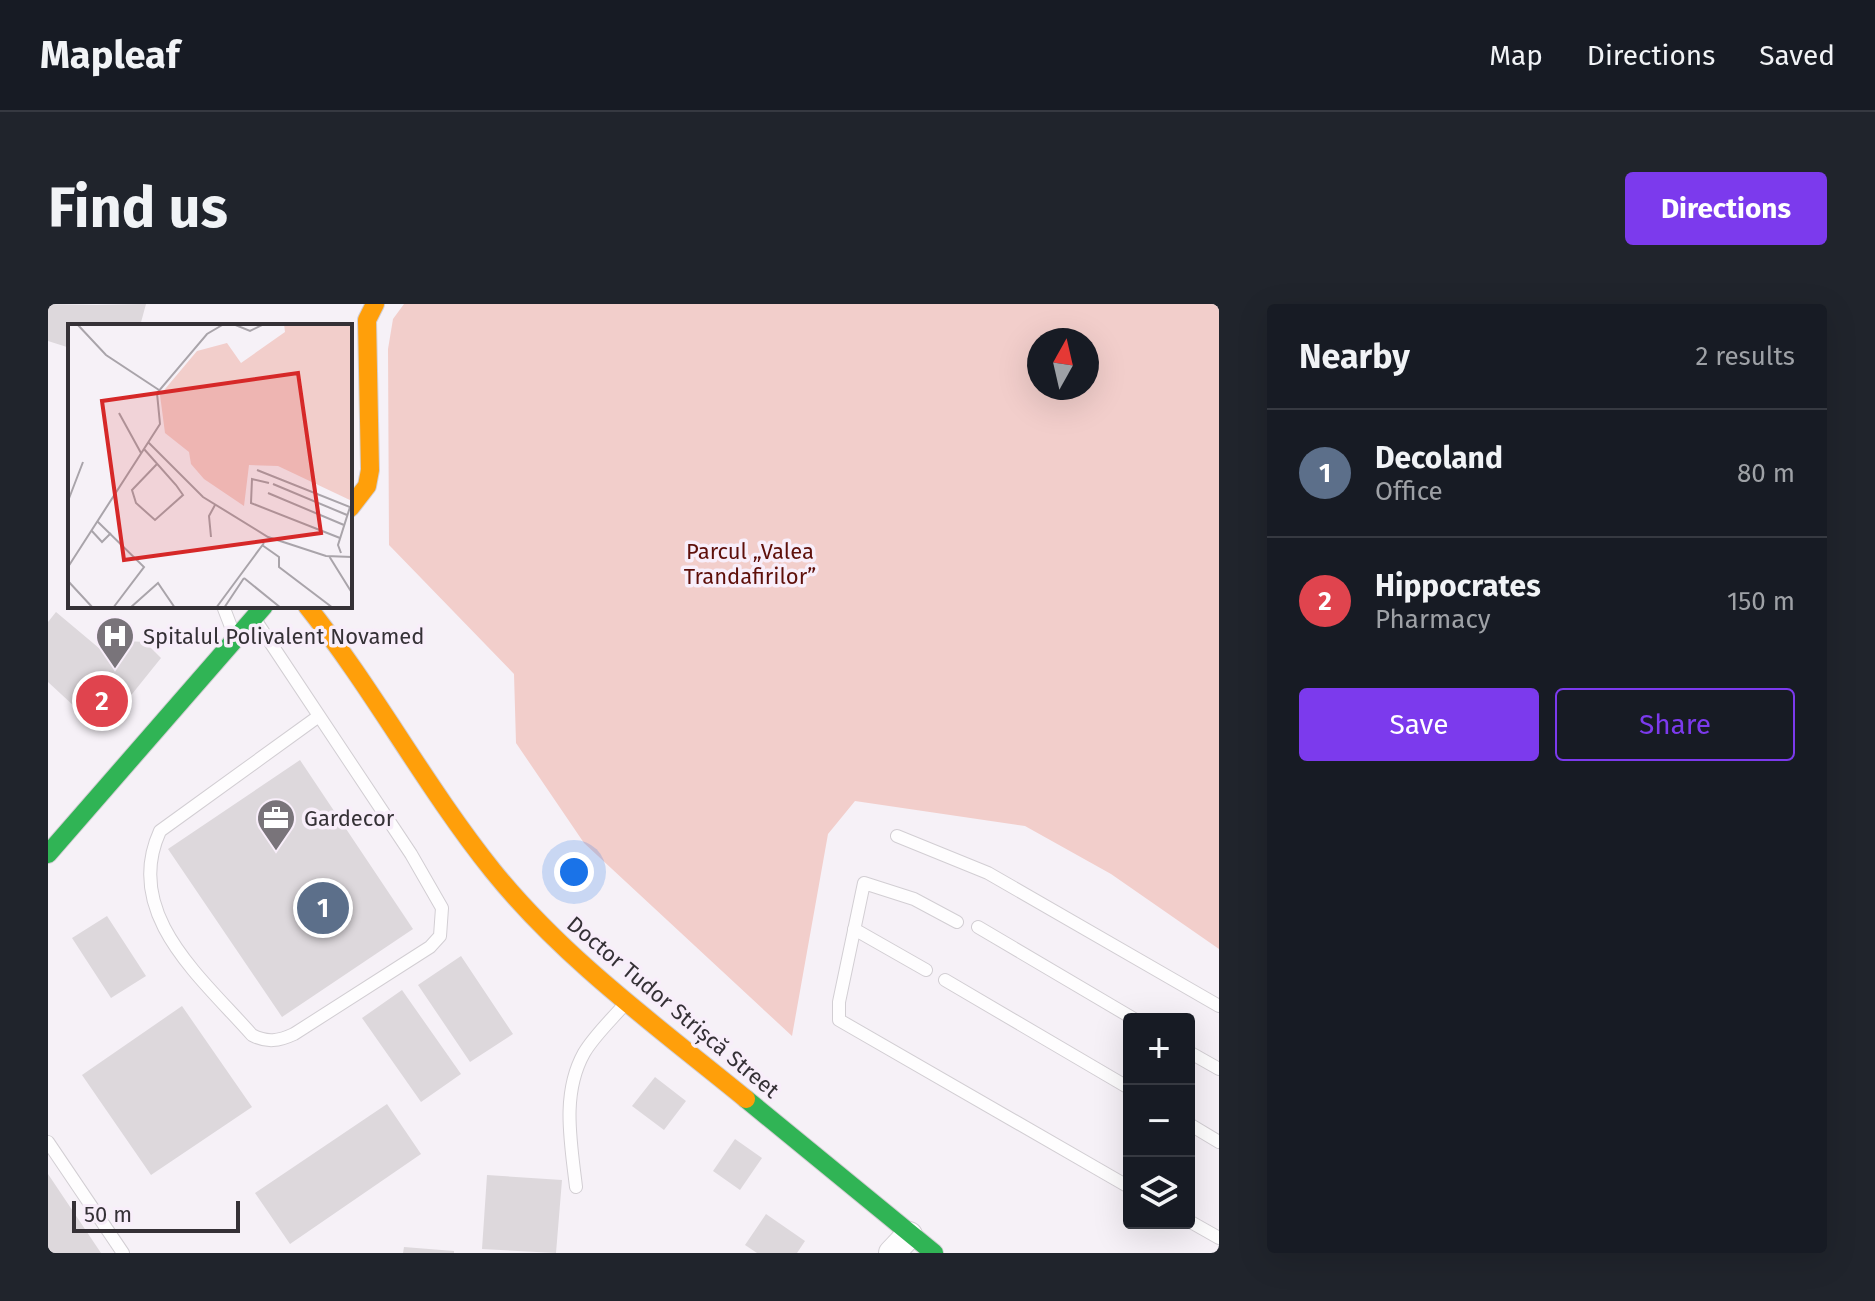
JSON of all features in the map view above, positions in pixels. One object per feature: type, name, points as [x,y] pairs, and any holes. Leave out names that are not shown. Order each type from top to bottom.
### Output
[{"type":"street","points":[[352,505],[367,486],[370,470],[367,320],[375,304]]},
{"type":"street","name":"Doctor Tudor Strișcă Street","points":[[309,608],[331,636],[433,790],[493,871],[559,945],[900,1244],[934,1253]]},
{"type":"street","points":[[48,854],[259,612]]},
{"type":"lane","points":[[224,608],[236,638]]},
{"type":"lane","points":[[259,612],[319,716],[411,854],[442,908],[443,921],[440,936],[430,947],[294,1034],[281,1040],[262,1040],[252,1035],[162,927],[154,909],[149,870],[151,850],[160,831],[319,716]]},
{"type":"lane","points":[[897,836],[988,873],[1219,1006]]},
{"type":"lane","points":[[957,922],[914,899],[864,883],[839,1002],[839,1020],[1123,1184]]},
{"type":"lane","points":[[978,927],[1124,1013]]},
{"type":"lane","points":[[854,929],[926,970]]},
{"type":"lane","points":[[945,980],[1124,1085]]},
{"type":"lane","points":[[576,1187],[568,1114],[578,1065],[586,1050],[626,1002]]},
{"type":"lane","points":[[1195,1055],[1219,1069]]},
{"type":"lane","points":[[1195,1128],[1219,1142]]},
{"type":"lane","points":[[48,1142],[123,1253]]},
{"type":"lane","points":[[1195,1224],[1219,1238]]},
{"type":"green space","name":"Parcul „Valea Trandafirilor”","points":[[404,304],[1219,304],[1219,949],[1111,874],[1025,826],[855,801],[828,834],[792,1036],[584,843],[516,743],[514,674],[389,545],[388,349],[393,319]]},
{"type":"building","points":[[48,304],[146,304],[141,324],[68,324],[68,347],[48,341]]},
{"type":"building","points":[[56,612],[112,659],[126,641],[145,642],[161,658],[112,719],[105,723],[88,719],[48,682],[48,622]]},
{"type":"building","points":[[300,760],[413,929],[282,1017],[168,849]]},
{"type":"building","points":[[107,916],[146,976],[111,998],[72,938]]},
{"type":"building","points":[[461,956],[513,1034],[470,1062],[418,985]]},
{"type":"building","points":[[402,990],[461,1074],[421,1102],[362,1018]]},
{"type":"building","points":[[182,1006],[252,1107],[151,1175],[82,1075]]},
{"type":"building","points":[[655,1077],[686,1101],[664,1130],[632,1106]]},
{"type":"building","points":[[387,1104],[421,1154],[290,1244],[255,1193]]},
{"type":"building","points":[[735,1139],[762,1158],[740,1190],[713,1171]]},
{"type":"building","points":[[48,1174],[101,1253],[48,1253]]},
{"type":"building","points":[[487,1175],[562,1180],[556,1253],[482,1249]]},
{"type":"building","points":[[766,1214],[805,1241],[797,1253],[757,1253],[745,1245]]},
{"type":"building","points":[[404,1247],[454,1251],[454,1253],[403,1253]]},
{"type":"traffic: fast","points":[[48,854],[262,608]]},
{"type":"traffic: fast","points":[[746,1099],[934,1253]]},
{"type":"traffic: slow","points":[[352,505],[367,486],[370,470],[367,320],[375,304]]},
{"type":"traffic: slow","points":[[308,608],[355,671],[468,839],[521,903],[613,991],[746,1099]]},
{"type":"place","name":"Spitalul Polivalent Novamed","points":[[115,670]]},
{"type":"place","name":"Hippocrates","points":[[102,701]]},
{"type":"place","name":"Gardecor","points":[[276,852]]},
{"type":"place","name":"Decoland","points":[[323,908]]}]
